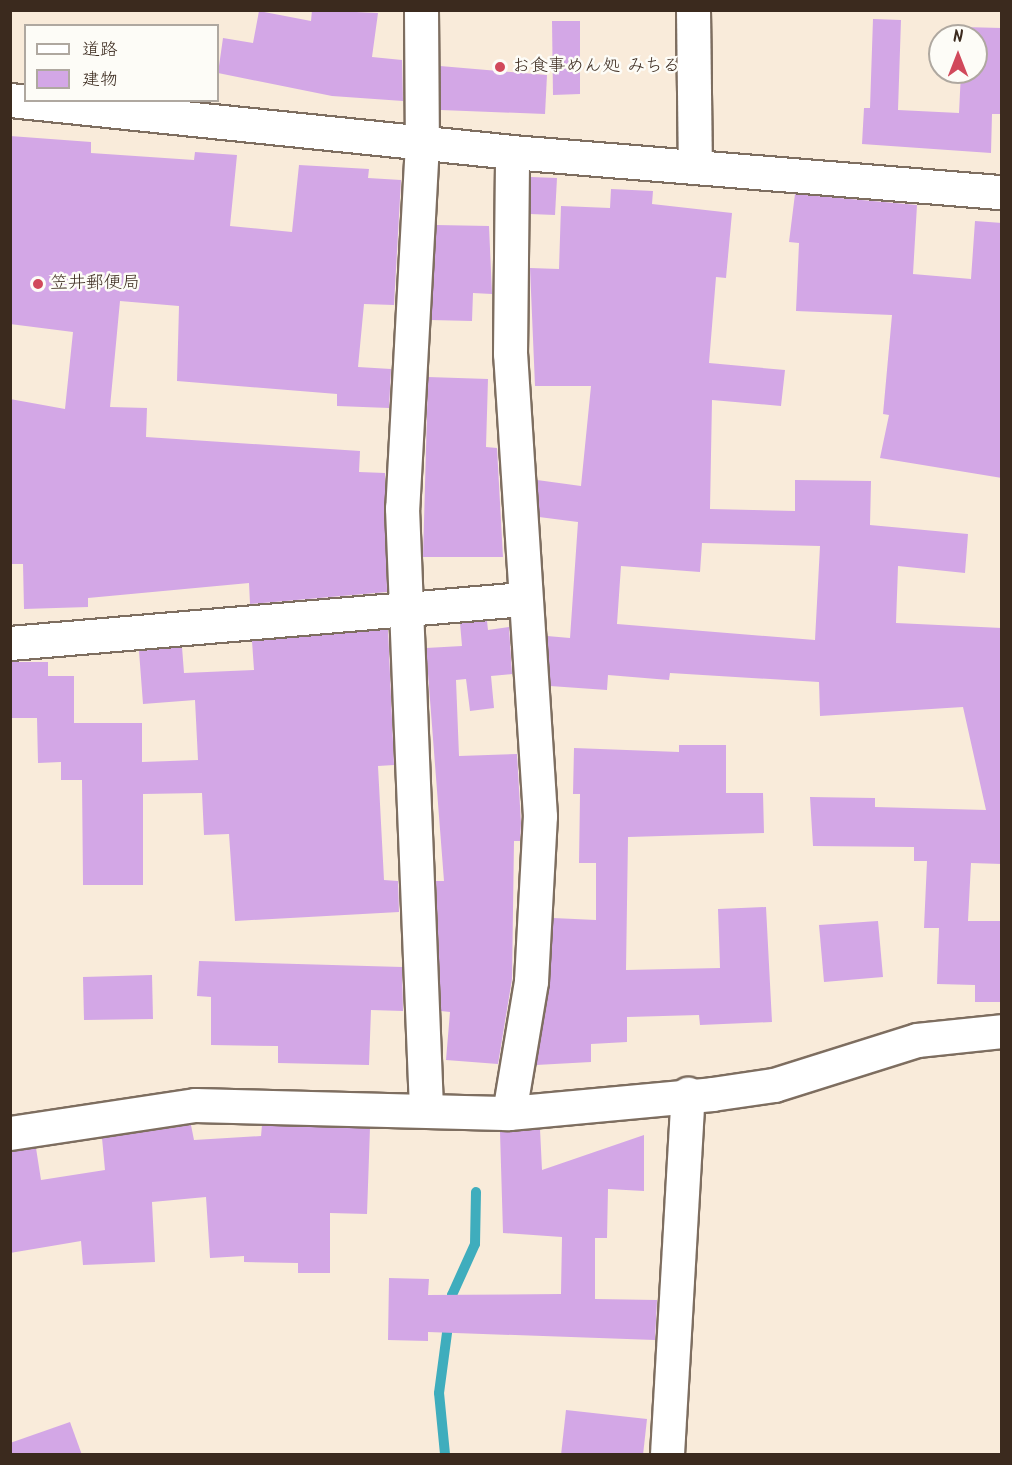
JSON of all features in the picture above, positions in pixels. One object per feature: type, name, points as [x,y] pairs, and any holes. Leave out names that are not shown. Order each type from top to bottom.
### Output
[{"type":"street","points":[[421,10],[422,143],[404,440],[407,606],[426,1108]]},
{"type":"street","points":[[693,10],[694,167]]},
{"type":"street","points":[[29,102],[512,152],[1002,192]]},
{"type":"street","points":[[509,1113],[531,981],[538,895],[538,747],[523,599],[510,354],[512,152]]},
{"type":"street","points":[[10,643],[407,606],[523,599]]},
{"type":"street","points":[[10,1133],[195,1105],[426,1108],[509,1113],[774,1085],[917,1040],[1002,1031]]},
{"type":"street","points":[[667,1455],[688,1094]]},
{"type":"building","points":[[312,10],[378,13],[372,57],[402,60],[403,101],[332,96],[219,73],[223,38],[253,43],[259,11],[311,21]]},
{"type":"building","points":[[873,19],[901,20],[898,110],[959,113],[960,84],[988,84],[988,28],[1002,28],[1002,114],[992,114],[991,153],[862,144],[864,108],[870,108]]},
{"type":"building","points":[[552,21],[580,21],[580,94],[553,95]]},
{"type":"building","points":[[440,66],[547,75],[545,114],[441,110]]},
{"type":"building","points":[[10,136],[91,142],[91,153],[194,160],[195,152],[237,155],[230,226],[292,232],[299,165],[369,169],[368,178],[401,180],[394,305],[364,304],[358,367],[391,369],[389,408],[337,406],[337,394],[177,381],[179,306],[120,301],[110,407],[147,408],[146,437],[360,451],[359,472],[385,473],[387,592],[250,604],[249,583],[88,598],[88,607],[24,609],[23,564],[10,564],[10,399],[65,409],[73,332],[10,324]]},
{"type":"building","points":[[531,177],[557,178],[555,215],[530,214]]},
{"type":"building","points":[[611,189],[653,191],[652,204],[732,213],[726,278],[716,277],[709,363],[785,370],[781,406],[712,400],[710,509],[795,511],[795,480],[871,481],[870,525],[968,534],[965,573],[898,566],[896,623],[1002,628],[1002,864],[971,863],[968,921],[1002,921],[1002,1002],[975,1002],[975,985],[937,984],[939,928],[924,928],[927,861],[914,861],[914,847],[813,846],[810,797],[875,798],[875,807],[986,810],[963,707],[820,716],[819,682],[670,673],[669,680],[608,675],[607,690],[550,686],[547,636],[570,638],[578,522],[539,517],[537,480],[581,486],[591,386],[535,386],[530,268],[559,269],[561,206],[610,208]],"holes":[[[702,543],[820,546],[815,640],[617,624],[621,566],[700,572]]]},
{"type":"building","points":[[795,194],[917,205],[913,274],[971,279],[975,221],[1002,223],[1002,478],[880,458],[889,415],[883,414],[892,315],[796,311],[799,243],[789,242]]},
{"type":"building","points":[[436,225],[489,226],[492,294],[473,293],[472,321],[431,320]]},
{"type":"building","points":[[428,377],[488,379],[486,447],[497,448],[503,557],[423,557]]},
{"type":"building","points":[[487,621],[488,630],[509,627],[512,674],[491,676],[494,708],[470,711],[466,679],[456,680],[459,756],[517,754],[521,823],[520,841],[514,841],[512,979],[498,1064],[446,1060],[450,1012],[441,1011],[436,881],[444,881],[426,648],[462,646],[460,623]]},
{"type":"building","points":[[388,629],[394,765],[378,766],[384,880],[398,881],[399,912],[235,921],[229,834],[204,835],[202,793],[143,794],[143,885],[83,885],[82,780],[61,780],[61,762],[38,763],[37,718],[10,718],[10,662],[48,662],[48,676],[74,676],[74,723],[142,723],[142,762],[198,760],[195,700],[143,704],[139,651],[182,647],[184,673],[254,670],[252,641]]},
{"type":"building","points":[[679,745],[726,745],[726,793],[763,793],[764,833],[628,837],[626,970],[720,968],[718,909],[766,907],[772,1022],[700,1025],[699,1015],[627,1017],[627,1042],[591,1044],[591,1062],[536,1065],[553,918],[596,920],[596,863],[579,863],[580,794],[573,794],[574,748],[679,752]]},
{"type":"building","points":[[878,921],[883,977],[824,982],[819,925]]},
{"type":"building","points":[[199,961],[402,967],[403,1011],[371,1010],[369,1065],[278,1063],[278,1046],[211,1045],[211,997],[197,996]]},
{"type":"building","points":[[152,975],[153,1019],[84,1020],[83,977]]},
{"type":"building","points":[[191,1125],[194,1140],[261,1136],[262,1125],[370,1128],[367,1214],[330,1213],[330,1273],[298,1273],[298,1263],[244,1262],[244,1256],[210,1258],[206,1197],[152,1202],[155,1262],[83,1265],[81,1241],[10,1253],[10,1151],[36,1148],[41,1180],[105,1170],[102,1138]]},
{"type":"building","points":[[540,1129],[542,1170],[644,1135],[644,1191],[608,1189],[607,1238],[595,1238],[595,1299],[657,1300],[655,1340],[428,1332],[428,1341],[388,1340],[389,1278],[429,1279],[428,1295],[561,1294],[562,1237],[503,1233],[500,1132]]},
{"type":"building","points":[[566,1410],[647,1419],[643,1455],[561,1455]]},
{"type":"building","points":[[70,1422],[82,1455],[10,1455],[10,1443]]},
{"type":"waterway","points":[[445,1454],[439,1393],[452,1295],[475,1244],[476,1192]]},
{"type":"place","name":"お食事めん処 みちる","points":[[500,67]]},
{"type":"place","name":"笠井郵便局","points":[[38,284]]}]
